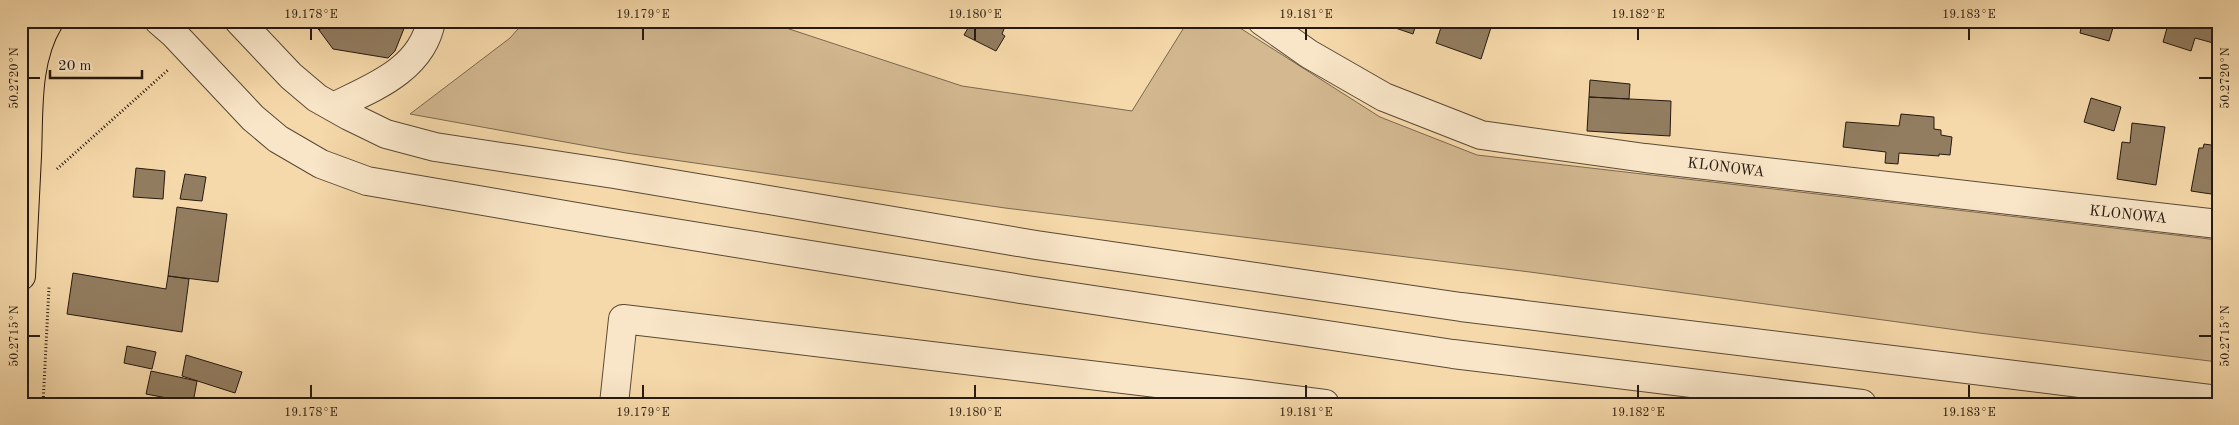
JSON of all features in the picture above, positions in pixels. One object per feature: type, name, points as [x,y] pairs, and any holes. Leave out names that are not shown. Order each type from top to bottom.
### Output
[{"type":"main road","points":[[21,276],[29,101],[33,60],[41,35],[49,21]]},
{"type":"street","points":[[159,21],[253,118],[278,139],[321,164],[367,181],[596,221],[1017,289],[1404,347],[1862,404]]},
{"type":"street","points":[[239,21],[291,76],[317,98],[386,134],[435,147],[614,174],[1036,245],[1461,307],[2218,400]]},
{"type":"street","points":[[333,107],[385,82],[416,57],[430,29],[431,21]]},
{"type":"street","name":"KLONOWA","points":[[1262,21],[1309,54],[1384,97],[1481,136],[1645,158],[2218,224]]},
{"type":"street","points":[[614,404],[623,319],[1248,399],[1325,404]]},
{"type":"path","points":[[56,179],[56,169],[190,51]]},
{"type":"path","points":[[43,404],[50,278]]},
{"type":"shaded area","points":[[525,21],[765,21],[962,86],[1132,111],[1188,21],[1229,21],[1380,117],[1477,155],[2218,240],[2218,362],[1979,333],[1530,272],[1005,208],[626,153],[410,114],[510,38]]},
{"type":"building","points":[[310,21],[329,21],[319,30]]},
{"type":"building","points":[[329,21],[407,21],[395,51],[388,58],[333,49],[319,30]]},
{"type":"building","points":[[972,21],[990,21],[1004,29],[1002,34],[1005,36],[996,51],[964,35]]},
{"type":"building","points":[[1375,21],[1417,21],[1413,34]]},
{"type":"building","points":[[1443,21],[1493,21],[1481,59],[1436,43]]},
{"type":"building","points":[[2060,21],[2115,21],[2109,41],[2080,33],[2081,28]]},
{"type":"building","points":[[2169,21],[2218,21],[2218,59],[2213,58],[2217,44],[2195,38],[2191,51],[2163,42]]},
{"type":"building","points":[[1590,80],[1630,84],[1629,99],[1589,97]]},
{"type":"building","points":[[1589,97],[1671,101],[1670,136],[1587,131]]},
{"type":"building","points":[[2091,98],[2121,107],[2114,131],[2084,122]]},
{"type":"building","points":[[1901,114],[1934,117],[1934,129],[1941,130],[1941,135],[1952,137],[1950,155],[1899,153],[1898,164],[1885,163],[1886,152],[1843,147],[1846,122],[1899,126]]},
{"type":"building","points":[[2132,123],[2165,127],[2156,185],[2117,179],[2122,142],[2130,143]]},
{"type":"building","points":[[2204,144],[2218,146],[2218,195],[2191,191],[2199,148],[2203,148]]},
{"type":"building","points":[[136,168],[165,171],[163,199],[133,197]]},
{"type":"building","points":[[185,174],[206,177],[202,201],[180,199]]},
{"type":"building","points":[[177,207],[227,214],[218,282],[168,276]]},
{"type":"building","points":[[73,273],[166,289],[168,276],[189,279],[182,332],[67,314]]},
{"type":"building","points":[[127,346],[156,352],[152,369],[124,363]]},
{"type":"building","points":[[186,355],[242,372],[235,393],[182,376]]},
{"type":"building","points":[[151,371],[197,381],[193,403],[146,394]]}]
